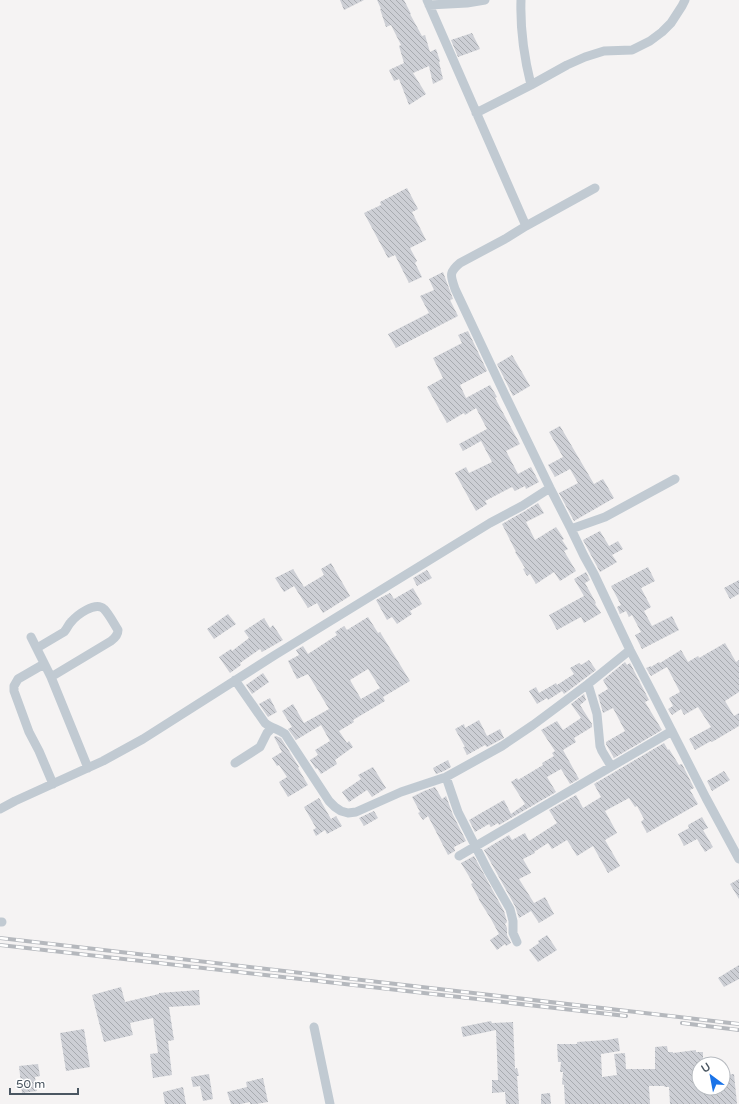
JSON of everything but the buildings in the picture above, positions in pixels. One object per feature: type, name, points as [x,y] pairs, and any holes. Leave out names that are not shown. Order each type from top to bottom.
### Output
[{"type":"street","points":[[485,0],[467,3],[428,3],[526,226]]},
{"type":"street","points":[[521,0],[520,18],[522,40],[525,62],[531,85]]},
{"type":"street","points":[[476,113],[585,57],[604,51],[632,50],[650,41],[671,23],[685,0]]},
{"type":"street","points":[[595,188],[455,267],[451,272],[451,278],[550,488],[594,574],[630,650],[739,859]]},
{"type":"street","points":[[571,529],[605,517],[675,479]]},
{"type":"street","points":[[0,809],[103,761],[143,739],[235,680],[490,523],[522,506],[550,488]]},
{"type":"street","points":[[37,648],[64,632],[70,622],[84,611],[93,607],[104,609],[118,630],[117,636],[111,641],[51,676]]},
{"type":"street","points":[[31,636],[51,676],[88,768]]},
{"type":"street","points":[[235,680],[265,723],[285,734],[320,788],[335,807],[348,813],[365,809],[401,792],[446,777],[502,746],[588,684],[630,650]]},
{"type":"street","points":[[44,664],[18,679],[14,686],[14,691],[29,732],[53,784]]},
{"type":"street","points":[[588,684],[597,714],[600,746],[611,766]]},
{"type":"street","points":[[235,763],[260,747],[272,728]]},
{"type":"street","points":[[459,856],[672,731]]},
{"type":"street","points":[[446,777],[458,812],[510,909],[513,920],[513,933],[517,942]]},
{"type":"street","points":[[314,1027],[330,1104]]},
{"type":"railway","points":[[0,938],[739,1024]]},
{"type":"railway","points":[[0,945],[626,1016]]},
{"type":"railway","points":[[682,1023],[739,1030]]}]
